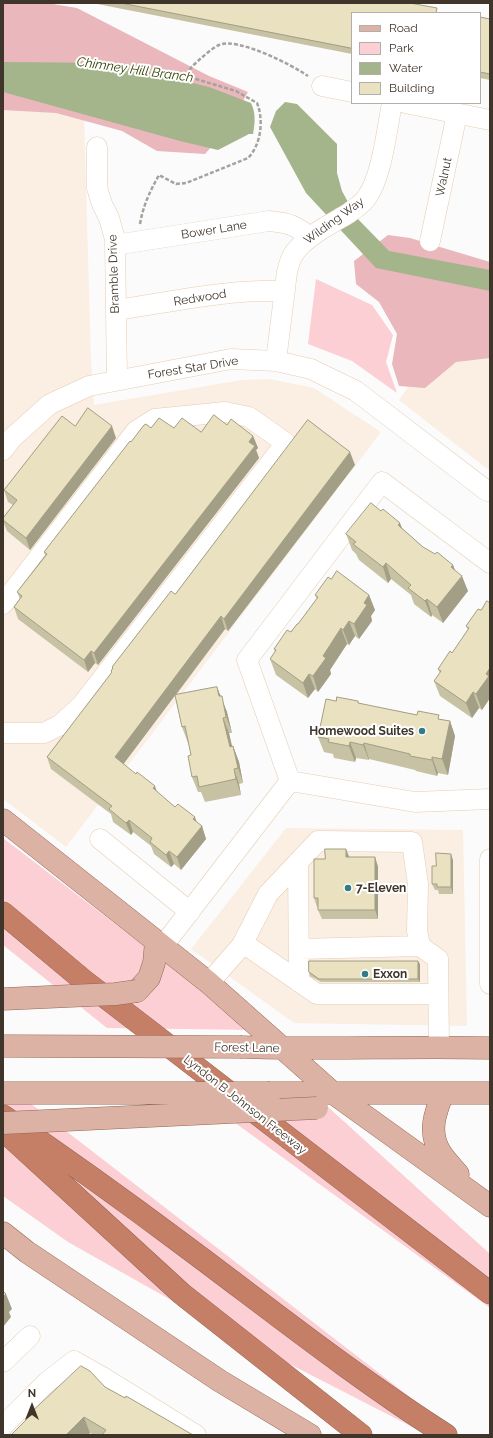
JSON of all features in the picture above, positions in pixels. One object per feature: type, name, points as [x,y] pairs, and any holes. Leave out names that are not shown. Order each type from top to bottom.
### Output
[{"type":"highway","name":"Lyndon B Johnson Freeway","points":[[3,913],[83,980],[490,1293]]},
{"type":"highway","points":[[3,1116],[87,1174],[354,1372],[404,1408],[446,1435]]},
{"type":"highway","points":[[3,1130],[182,1294],[361,1435]]},
{"type":"main road","points":[[3,820],[209,983],[333,1093],[482,1201]]},
{"type":"main road","points":[[3,998],[115,994],[137,991],[149,978],[160,943]]},
{"type":"main road","name":"Forest Lane","points":[[3,1046],[490,1048]]},
{"type":"main road","points":[[3,1093],[490,1093]]},
{"type":"main road","points":[[443,1093],[435,1113],[433,1131],[440,1152],[482,1201]]},
{"type":"main road","points":[[3,1123],[317,1108],[335,1112],[395,1138]]},
{"type":"main road","points":[[3,1233],[27,1252],[220,1381],[310,1435]]},
{"type":"street","points":[[322,86],[351,92]]},
{"type":"street","name":"Wilding Way","points":[[276,361],[290,260],[295,252],[316,234],[358,207],[367,198],[374,185],[392,104]]},
{"type":"street","points":[[410,104],[490,120]]},
{"type":"street","name":"Walnut","points":[[430,241],[457,114]]},
{"type":"street","name":"Bramble Drive","points":[[97,147],[97,188],[102,204],[109,218],[115,239],[116,380]]},
{"type":"street","name":"Bower Lane","points":[[115,245],[269,221],[288,224],[316,234]]},
{"type":"street","name":"Redwood","points":[[116,310],[237,292],[285,291]]},
{"type":"street","name":"Forest Star Drive","points":[[3,450],[12,438],[50,404],[89,386],[231,359],[276,361],[311,369],[356,391],[489,490]]},
{"type":"street","points":[[3,604],[136,431],[156,419],[225,412],[249,417],[286,443],[81,706],[60,725],[44,733],[3,733]]},
{"type":"street","points":[[290,782],[247,660],[382,482],[490,563]]},
{"type":"street","points":[[290,782],[415,802],[490,799]]},
{"type":"street","points":[[160,943],[190,912],[290,782]]},
{"type":"street","points":[[100,839],[190,912]]},
{"type":"street","points":[[209,983],[243,943],[268,894],[318,841],[412,842],[418,884],[417,931],[420,946]]},
{"type":"street","points":[[490,859],[490,984]]},
{"type":"street","points":[[298,862],[299,982]]},
{"type":"street","points":[[243,943],[317,994],[437,994]]},
{"type":"street","points":[[299,949],[420,946],[438,959],[437,994],[439,1047]]},
{"type":"street","points":[[3,1362],[30,1336]]},
{"type":"street","points":[[3,1426],[47,1382],[74,1361],[196,1435]]},
{"type":"path","points":[[137,242],[143,207],[159,175],[176,184],[186,183],[248,158],[257,146],[260,120],[257,103],[236,92],[189,77],[189,69],[193,65],[220,44],[236,44],[254,49],[293,67],[322,86]]},
{"type":"shaded area","points":[[3,3],[47,3],[77,8],[209,76],[248,92],[227,129],[205,154],[157,151],[122,131],[56,113],[3,110]]},
{"type":"shaded area","points":[[83,81],[91,360],[94,405],[242,380],[270,379],[314,388],[381,432],[66,847],[3,799],[3,82]]},
{"type":"shaded area","points":[[388,235],[410,238],[490,262],[490,358],[456,362],[425,388],[399,386],[392,364],[397,334],[379,302],[356,284],[354,261]]},
{"type":"shaded area","points":[[452,324],[490,324],[490,471],[399,400]]},
{"type":"shaded area","points":[[286,828],[463,830],[467,1026],[294,1023],[191,949]]},
{"type":"green space","points":[[316,279],[372,305],[393,335],[386,362],[397,393],[352,361],[308,344]]},
{"type":"green space","points":[[3,838],[254,1030],[107,1028],[3,945]]},
{"type":"green space","points":[[317,1097],[490,1254],[490,1308],[205,1101]]},
{"type":"green space","points":[[3,1100],[26,1100],[459,1435],[428,1435],[233,1335],[68,1242],[3,1196]]},
{"type":"water","name":"Chimney Hill Branch","points":[[3,62],[112,63],[209,87],[251,103],[255,118],[253,134],[249,134],[218,150],[180,141],[3,92]]},
{"type":"water","points":[[285,102],[297,104],[337,144],[337,173],[342,191],[356,217],[389,251],[490,270],[490,291],[376,268],[306,193],[270,127],[276,111]]},
{"type":"building","points":[[121,3],[410,3],[437,8],[436,12],[351,12],[351,48]]},
{"type":"building","points":[[481,17],[490,19],[490,74],[481,72]]},
{"type":"building","points":[[88,408],[112,426],[26,538],[3,520],[17,500],[4,490],[62,416],[75,426]]},
{"type":"building","points":[[214,415],[227,425],[231,419],[253,436],[249,442],[255,446],[94,653],[91,651],[84,660],[14,607],[22,596],[17,592],[47,554],[44,552],[144,425],[146,424],[151,428],[159,418],[174,428],[182,418],[201,432]]},
{"type":"building","points":[[308,420],[350,452],[224,619],[221,616],[115,757],[136,774],[137,772],[155,786],[153,788],[175,807],[178,804],[195,817],[193,819],[202,826],[177,857],[169,851],[166,855],[150,842],[152,838],[129,820],[126,823],[109,809],[112,806],[47,757],[112,672],[112,667],[171,591],[175,594]]},
{"type":"building","points":[[371,503],[381,511],[383,509],[400,523],[398,525],[423,547],[435,554],[437,552],[453,565],[451,567],[462,576],[437,607],[427,599],[425,601],[408,588],[411,585],[386,563],[383,567],[353,544],[356,542],[346,534]]},
{"type":"building","points":[[337,571],[369,595],[364,603],[367,605],[354,624],[349,621],[343,630],[341,628],[323,656],[326,658],[313,676],[309,674],[303,683],[270,659],[276,650],[274,649],[287,630],[291,632],[298,624],[318,597],[315,595],[328,577],[331,579]]},
{"type":"building","points":[[487,601],[490,603],[490,668],[486,674],[489,676],[476,694],[473,692],[466,703],[434,681],[441,671],[438,669],[450,651],[452,653],[469,628],[466,626],[478,609],[481,610]]},
{"type":"building","points":[[217,687],[219,696],[222,696],[226,717],[223,718],[230,747],[233,746],[238,768],[234,769],[236,779],[199,787],[197,776],[192,777],[188,756],[191,755],[185,726],[182,727],[175,695]]},
{"type":"building","points":[[337,697],[358,701],[358,703],[417,715],[418,711],[439,715],[438,719],[450,721],[442,759],[432,757],[432,760],[410,756],[410,754],[364,743],[363,745],[350,742],[349,746],[328,742],[329,739],[318,737],[326,699],[336,701]]},
{"type":"building","name":"7-Eleven","points":[[325,849],[346,849],[346,857],[375,857],[375,910],[318,910],[318,898],[314,898],[314,859],[325,859]]},
{"type":"building","points":[[436,853],[451,854],[451,887],[437,887],[437,884],[432,884],[432,866],[436,866]]},
{"type":"building","name":"Exxon","points":[[309,961],[418,961],[418,979],[319,979],[309,972]]},
{"type":"building","points":[[81,1366],[90,1371],[105,1387],[125,1398],[126,1396],[193,1435],[102,1435],[106,1430],[84,1417],[66,1435],[12,1434],[32,1414],[31,1413]]},
{"type":"place","name":"Homewood Suites","points":[[422,731]]},
{"type":"place","name":"7-Eleven","points":[[348,888]]},
{"type":"place","name":"Exxon","points":[[365,974]]}]
